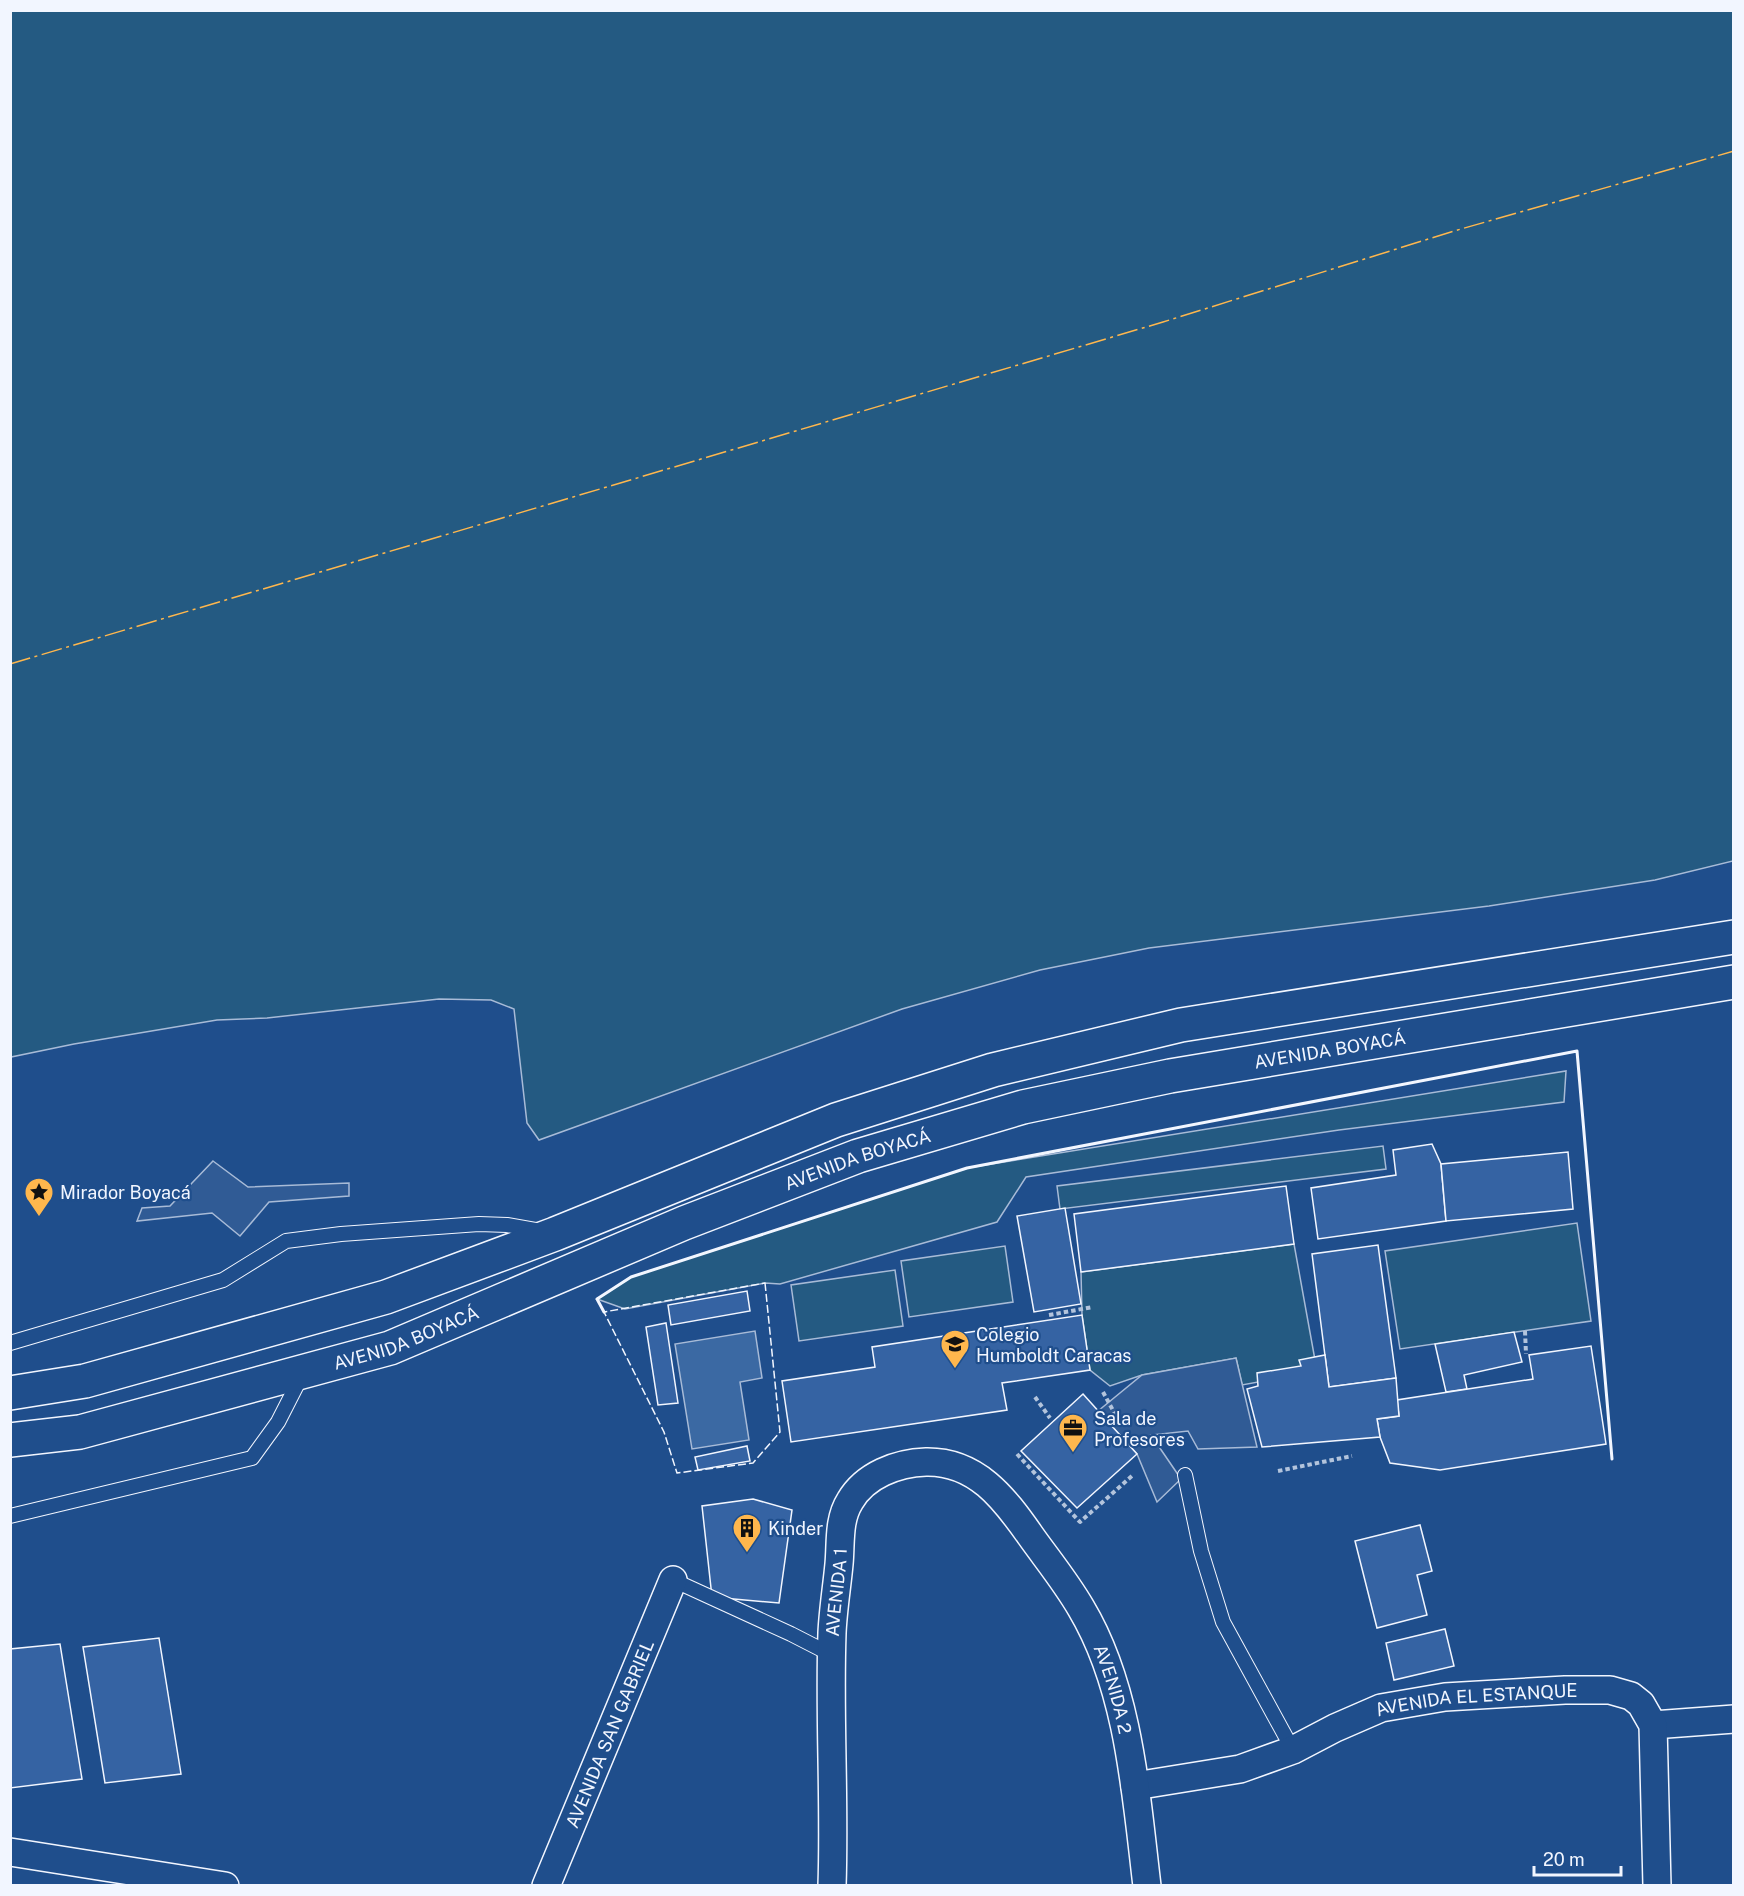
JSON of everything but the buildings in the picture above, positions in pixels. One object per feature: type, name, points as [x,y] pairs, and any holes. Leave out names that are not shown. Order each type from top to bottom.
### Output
[{"type":"highway","points":[[10,1393],[85,1381],[386,1298],[555,1234],[836,1120],[993,1070],[1180,1025],[1734,937]]},
{"type":"highway","name":"AVENIDA BOYACÁ","points":[[10,1440],[80,1432],[390,1348],[684,1223],[858,1156],[1023,1107],[1170,1076],[1734,982]]},
{"type":"street","name":"AVENIDA 1","points":[[832,1886],[832,1632],[841,1523],[849,1502],[863,1484],[887,1470],[912,1462],[937,1462],[962,1467],[984,1479],[1017,1516]]},
{"type":"street","name":"AVENIDA 2","points":[[1017,1516],[1082,1609],[1104,1655],[1126,1728],[1148,1886]]},
{"type":"street","name":"AVENIDA SAN GABRIEL","points":[[546,1886],[673,1580]]},
{"type":"street","name":"AVENIDA EL ESTANQUE","points":[[1135,1786],[1240,1769],[1293,1750],[1335,1728],[1382,1708],[1445,1696],[1610,1690],[1631,1696],[1641,1704],[1653,1725]]},
{"type":"street","points":[[1657,1886],[1653,1725],[1734,1719]]},
{"type":"street","points":[[10,1852],[149,1880],[225,1886]]},
{"type":"lane","points":[[10,1343],[223,1280],[286,1241],[341,1234],[479,1224],[507,1225],[555,1234]]},
{"type":"lane","points":[[10,1516],[252,1458],[278,1422],[304,1371]]},
{"type":"lane","points":[[1185,1475],[1201,1551],[1223,1622],[1293,1750]]},
{"type":"lane","points":[[673,1580],[832,1655]]},
{"type":"path","points":[[1049,1315],[1093,1307]]},
{"type":"path","points":[[1525,1330],[1526,1354]]},
{"type":"path","points":[[1103,1392],[1121,1425]]},
{"type":"path","points":[[1035,1397],[1050,1418]]},
{"type":"path","points":[[1017,1454],[1080,1522],[1133,1475]]},
{"type":"path","points":[[1278,1471],[1352,1455]]},
{"type":"shaded area","points":[[11,10],[1733,11],[1733,861],[1655,880],[1489,906],[1149,948],[1040,970],[902,1009],[539,1140],[527,1123],[514,1009],[491,1000],[439,999],[267,1018],[217,1020],[11,1057]]},
{"type":"shaded area","points":[[1566,1071],[1564,1102],[1339,1130],[1026,1177],[997,1222],[780,1284],[765,1283],[625,1309],[597,1299],[631,1277],[967,1168]]},
{"type":"shaded area","points":[[1383,1146],[1386,1169],[1060,1209],[1057,1186]]},
{"type":"shaded area","points":[[213,1161],[248,1187],[349,1183],[349,1196],[269,1202],[240,1236],[212,1213],[137,1221],[142,1208],[170,1206]]},
{"type":"shaded area","points":[[1577,1223],[1591,1321],[1400,1349],[1385,1251]]},
{"type":"shaded area","points":[[1294,1244],[1317,1371],[1242,1385],[1236,1358],[1142,1375],[1110,1386],[1090,1370],[1082,1315],[1081,1272]]},
{"type":"shaded area","points":[[1005,1246],[1013,1302],[909,1317],[901,1261]]},
{"type":"shaded area","points":[[895,1270],[903,1326],[799,1341],[791,1285]]},
{"type":"shaded area","points":[[755,1331],[762,1378],[740,1382],[749,1440],[692,1449],[675,1344]]},
{"type":"shaded area","points":[[1236,1358],[1257,1447],[1198,1449],[1188,1431],[1151,1435],[1181,1479],[1157,1502],[1137,1454],[1098,1411],[1142,1375]]},
{"type":"fence","points":[[765,1283],[780,1432],[753,1463],[677,1473],[664,1432],[604,1312],[765,1283]]},
{"type":"wall","points":[[604,1312],[597,1299],[631,1277],[967,1168],[1577,1051],[1612,1459]]},
{"type":"power","points":[[10,664],[1163,322],[1454,231],[1734,151]]},
{"type":"place","name":"Mirador Boyacá","points":[[39,1218]]},
{"type":"place","name":"Colegio Humboldt Caracas","points":[[955,1370]]},
{"type":"place","name":"Sala de Profesores","points":[[1073,1454]]},
{"type":"place","name":"Kinder","points":[[747,1554]]}]
